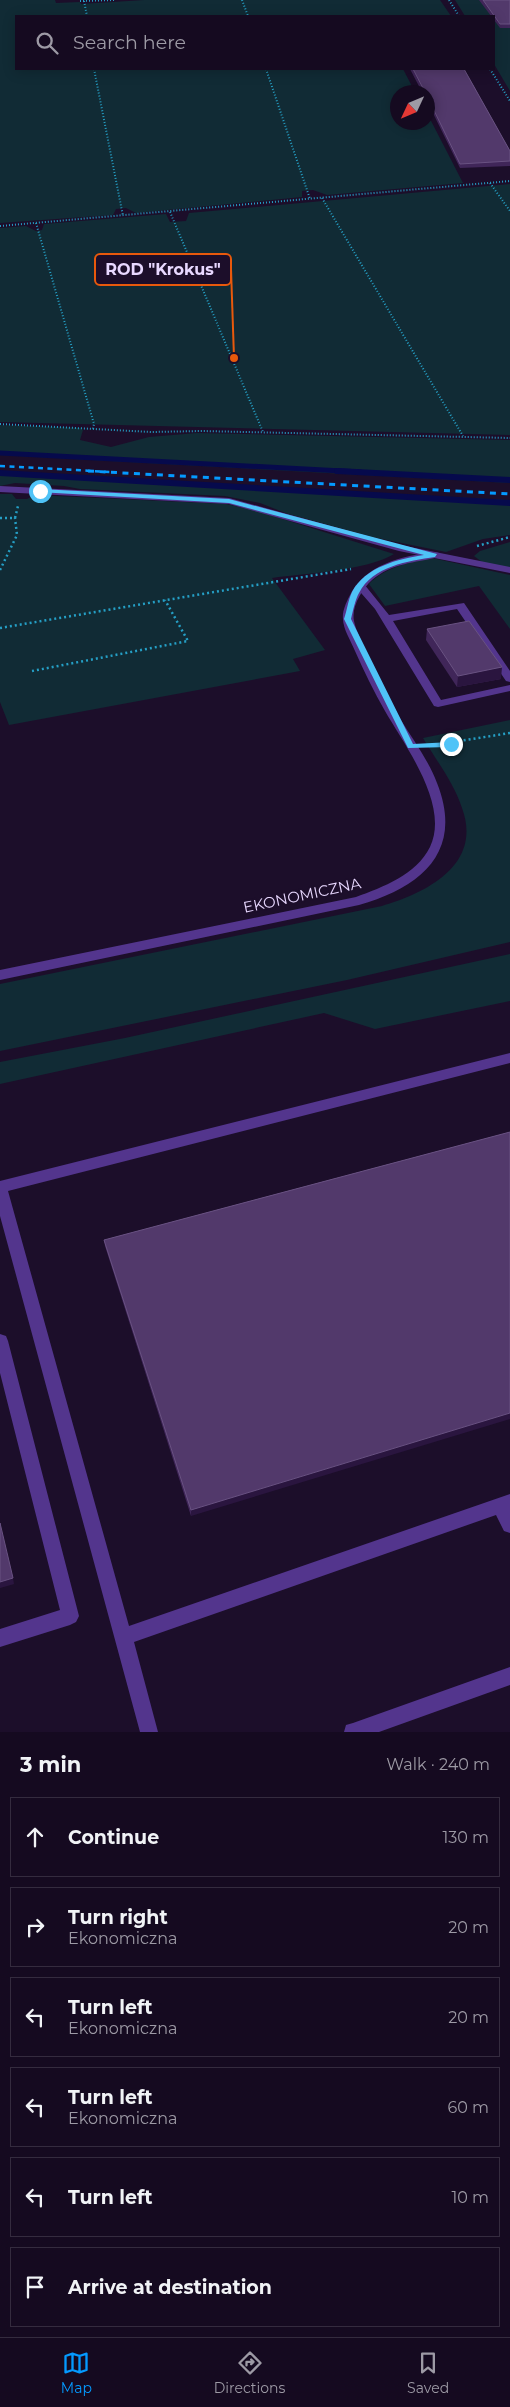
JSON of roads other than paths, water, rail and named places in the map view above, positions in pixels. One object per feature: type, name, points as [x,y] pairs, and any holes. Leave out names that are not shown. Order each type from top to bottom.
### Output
[{"type":"street","points":[[0,489],[229,501],[399,548],[510,570]]},
{"type":"street","name":"EKONOMICZNA","points":[[0,975],[359,901],[394,888],[415,874],[432,856],[441,824],[438,802],[430,781],[410,747],[348,619],[352,600],[360,586],[371,574],[381,568],[411,558],[435,556]]},
{"type":"street","points":[[360,586],[386,619],[438,704],[510,688]]},
{"type":"street","points":[[386,619],[460,605],[510,679]]},
{"type":"street","points":[[149,1732],[0,1188],[510,1058]]},
{"type":"street","points":[[0,1341],[70,1616],[0,1638]]},
{"type":"street","points":[[123,1637],[505,1503],[510,1526]]},
{"type":"street","points":[[353,1732],[510,1676]]},
{"type":"waterway","points":[[0,453],[361,472]]},
{"type":"waterway","points":[[337,471],[510,480]]},
{"type":"waterway","points":[[0,473],[510,503]]},
{"type":"railway","points":[[0,466],[111,472]]},
{"type":"railway","points":[[88,471],[510,494]]},
{"type":"place","name":"ROD \"Krokus\"","points":[[234,358]]}]
